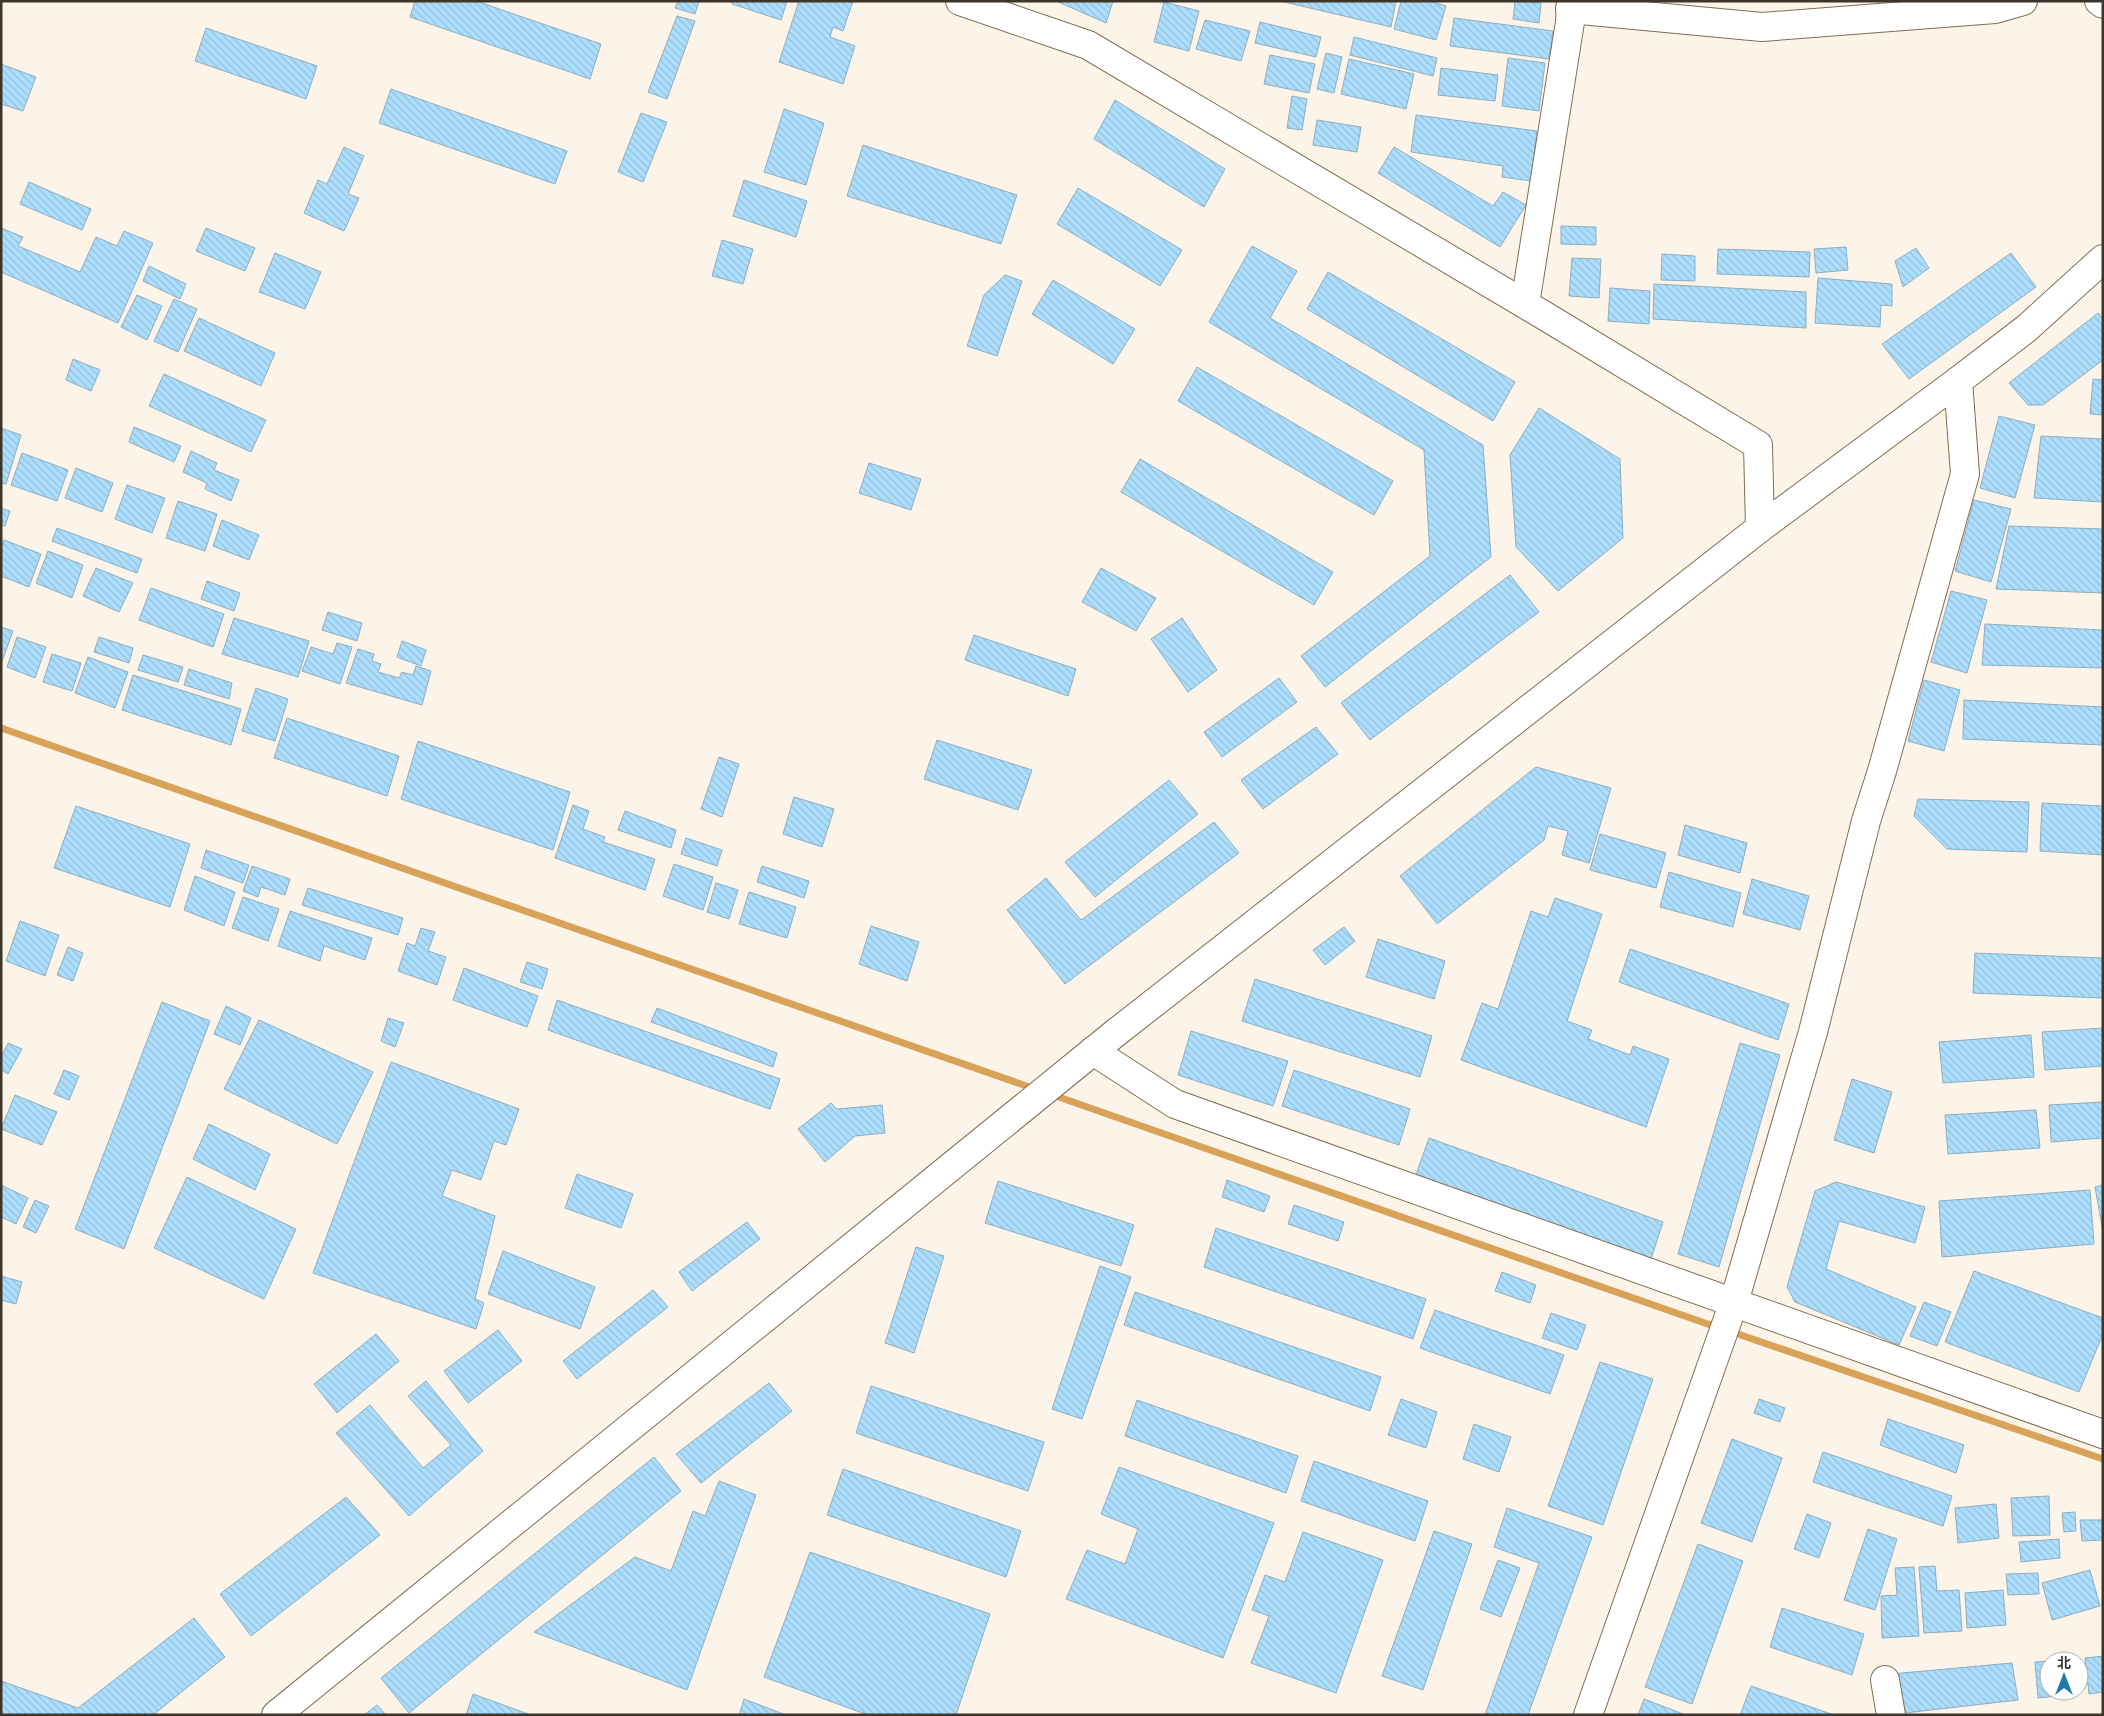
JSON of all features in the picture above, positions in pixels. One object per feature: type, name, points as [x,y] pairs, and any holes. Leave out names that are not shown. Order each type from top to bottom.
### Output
[{"type":"street","points":[[960,1],[1088,45],[1525,304],[1758,446],[1760,528]]},
{"type":"street","points":[[1525,304],[1571,5],[1762,27],[1995,8],[2023,1]]},
{"type":"street","points":[[2099,1],[2103,4]]},
{"type":"street","points":[[276,1715],[1093,1051],[1760,528],[2027,328],[2103,259]]},
{"type":"street","points":[[1588,1715],[1731,1308],[1813,1032],[1866,821],[1885,762],[1965,474],[1958,381]]},
{"type":"street","points":[[1093,1051],[1175,1104],[1731,1308],[2103,1434]]},
{"type":"street","points":[[1885,1680],[1891,1715]]},
{"type":"building","points":[[415,1],[476,1],[601,44],[590,79],[410,17]]},
{"type":"building","points":[[678,1],[699,1],[695,14],[675,8]]},
{"type":"building","points":[[732,1],[787,1],[781,20],[732,4]]},
{"type":"building","points":[[799,1],[853,1],[843,31],[833,27],[830,37],[855,46],[843,84],[779,62]]},
{"type":"building","points":[[1056,1],[1113,1],[1106,23]]},
{"type":"building","points":[[1280,1],[1396,1],[1391,27]]},
{"type":"building","points":[[1401,1],[1429,1],[1446,6],[1436,40],[1394,29]]},
{"type":"building","points":[[1515,1],[1541,3],[1539,23],[1513,19]]},
{"type":"building","points":[[1164,2],[1199,11],[1189,51],[1154,42]]},
{"type":"building","points":[[677,16],[695,21],[667,99],[648,92]]},
{"type":"building","points":[[1454,18],[1553,31],[1549,59],[1450,46]]},
{"type":"building","points":[[1205,20],[1250,31],[1241,61],[1196,49]]},
{"type":"building","points":[[1260,22],[1321,37],[1316,57],[1255,43]]},
{"type":"building","points":[[206,28],[317,66],[306,99],[195,61]]},
{"type":"building","points":[[1354,37],[1437,58],[1433,76],[1350,55]]},
{"type":"building","points":[[1326,53],[1342,57],[1334,93],[1317,89]]},
{"type":"building","points":[[1270,55],[1315,64],[1309,93],[1264,84]]},
{"type":"building","points":[[1508,58],[1545,63],[1539,111],[1502,106]]},
{"type":"building","points":[[1349,59],[1414,74],[1406,109],[1341,94]]},
{"type":"building","points":[[1,64],[36,77],[23,111],[1,104]]},
{"type":"building","points":[[1441,68],[1498,75],[1495,101],[1438,95]]},
{"type":"building","points":[[391,89],[567,151],[555,184],[379,123]]},
{"type":"building","points":[[1292,96],[1307,99],[1302,130],[1287,128]]},
{"type":"building","points":[[1115,100],[1225,169],[1204,207],[1094,139]]},
{"type":"building","points":[[784,109],[824,123],[806,185],[764,172]]},
{"type":"building","points":[[641,113],[667,122],[643,182],[618,172]]},
{"type":"building","points":[[1416,115],[1537,131],[1531,181],[1502,177],[1503,166],[1411,152]]},
{"type":"building","points":[[1317,120],[1361,127],[1357,152],[1313,145]]},
{"type":"building","points":[[863,145],[1017,195],[1001,244],[847,196]]},
{"type":"building","points":[[344,147],[364,156],[348,194],[359,198],[344,231],[304,213],[318,180],[327,184]]},
{"type":"building","points":[[1394,147],[1493,206],[1503,192],[1526,205],[1500,247],[1378,173]]},
{"type":"building","points":[[744,180],[807,201],[796,237],[733,216]]},
{"type":"building","points":[[29,182],[91,209],[82,230],[20,204]]},
{"type":"building","points":[[1078,188],[1182,250],[1160,286],[1057,224]]},
{"type":"building","points":[[1561,226],[1596,227],[1596,245],[1561,244]]},
{"type":"building","points":[[1,228],[23,237],[18,246],[80,272],[96,237],[117,246],[124,231],[153,243],[118,323],[1,272]]},
{"type":"building","points":[[206,228],[255,248],[245,271],[196,251]]},
{"type":"building","points":[[722,240],[753,249],[743,284],[712,276]]},
{"type":"building","points":[[1252,246],[1297,271],[1270,318],[1483,445],[1491,557],[1325,687],[1301,656],[1430,556],[1424,450],[1209,322]]},
{"type":"building","points":[[1846,247],[1848,270],[1816,273],[1814,249]]},
{"type":"building","points":[[1916,248],[1929,268],[1903,287],[1895,261]]},
{"type":"building","points":[[1718,249],[1810,252],[1809,277],[1717,274]]},
{"type":"building","points":[[275,253],[321,272],[305,309],[259,292]]},
{"type":"building","points":[[2011,253],[2036,287],[1909,379],[1882,344]]},
{"type":"building","points":[[1662,254],[1695,256],[1695,281],[1661,280]]},
{"type":"building","points":[[1572,258],[1601,259],[1599,298],[1569,296]]},
{"type":"building","points":[[149,266],[186,284],[180,299],[143,281]]},
{"type":"building","points":[[1328,272],[1515,382],[1493,421],[1307,309]]},
{"type":"building","points":[[1005,275],[1022,281],[997,356],[967,346],[984,295]]},
{"type":"building","points":[[1818,278],[1892,284],[1892,306],[1881,305],[1880,327],[1815,323]]},
{"type":"building","points":[[1053,280],[1135,329],[1113,364],[1032,314]]},
{"type":"building","points":[[1654,284],[1806,292],[1806,328],[1653,319]]},
{"type":"building","points":[[1610,288],[1650,291],[1649,324],[1608,321]]},
{"type":"building","points":[[137,295],[162,306],[147,340],[121,327]]},
{"type":"building","points":[[174,299],[197,309],[178,352],[154,341]]},
{"type":"building","points":[[2098,313],[2103,319],[2103,360],[2043,405],[2028,405],[2009,383]]},
{"type":"building","points":[[199,318],[275,353],[261,386],[184,351]]},
{"type":"building","points":[[73,359],[100,370],[91,391],[66,380]]},
{"type":"building","points":[[1197,367],[1393,481],[1374,515],[1178,401]]},
{"type":"building","points":[[164,374],[266,420],[251,452],[149,406]]},
{"type":"building","points":[[2093,379],[2103,380],[2103,415],[2090,414]]},
{"type":"building","points":[[1539,408],[1620,459],[1623,538],[1558,591],[1516,547],[1510,455]]},
{"type":"building","points":[[1999,416],[2035,425],[2015,498],[1980,488]]},
{"type":"building","points":[[134,427],[181,446],[174,462],[129,442]]},
{"type":"building","points":[[1,428],[21,435],[6,484],[1,483]]},
{"type":"building","points":[[2041,436],[2103,439],[2103,502],[2034,498]]},
{"type":"building","points":[[191,451],[217,463],[214,470],[239,480],[231,501],[205,489],[207,483],[183,472]]},
{"type":"building","points":[[22,453],[68,470],[57,501],[11,485]]},
{"type":"building","points":[[1140,459],[1333,572],[1314,605],[1121,492]]},
{"type":"building","points":[[869,463],[921,479],[911,510],[859,493]]},
{"type":"building","points":[[76,468],[113,483],[102,512],[65,498]]},
{"type":"building","points":[[127,485],[165,498],[152,533],[115,519]]},
{"type":"building","points":[[1974,500],[2011,509],[1991,582],[1955,571]]},
{"type":"building","points":[[178,501],[217,514],[205,551],[166,538]]},
{"type":"building","points":[[1,508],[10,511],[5,526],[1,525]]},
{"type":"building","points":[[222,520],[259,535],[249,560],[213,546]]},
{"type":"building","points":[[2009,526],[2103,529],[2103,593],[1996,589]]},
{"type":"building","points":[[57,528],[142,559],[137,573],[52,541]]},
{"type":"building","points":[[4,540],[41,554],[29,587],[1,576],[1,547]]},
{"type":"building","points":[[48,551],[83,565],[72,598],[36,583]]},
{"type":"building","points":[[96,568],[133,583],[119,612],[83,596]]},
{"type":"building","points":[[1101,568],[1156,598],[1136,631],[1082,602]]},
{"type":"building","points":[[1510,575],[1539,612],[1370,740],[1341,703]]},
{"type":"building","points":[[207,581],[240,593],[234,611],[201,599]]},
{"type":"building","points":[[151,588],[224,614],[213,647],[139,620]]},
{"type":"building","points":[[1951,591],[1987,600],[1967,673],[1931,662]]},
{"type":"building","points":[[328,612],[362,623],[357,641],[322,630]]},
{"type":"building","points":[[234,618],[309,641],[298,677],[222,654]]},
{"type":"building","points":[[1182,618],[1217,670],[1188,692],[1151,639]]},
{"type":"building","points":[[1985,624],[2103,630],[2103,668],[1982,665]]},
{"type":"building","points":[[1,627],[13,631],[1,664]]},
{"type":"building","points":[[974,635],[1076,669],[1068,696],[965,660]]},
{"type":"building","points":[[17,637],[46,647],[35,678],[7,667]]},
{"type":"building","points":[[99,637],[133,648],[129,663],[94,652]]},
{"type":"building","points":[[402,641],[426,650],[421,666],[397,657]]},
{"type":"building","points":[[337,643],[352,647],[340,684],[302,671],[311,647],[333,654]]},
{"type":"building","points":[[358,649],[374,654],[372,661],[381,664],[378,672],[399,678],[402,672],[413,675],[416,666],[431,671],[422,705],[346,683]]},
{"type":"building","points":[[52,654],[81,663],[72,691],[43,682]]},
{"type":"building","points":[[143,655],[183,667],[178,682],[138,670]]},
{"type":"building","points":[[88,657],[128,672],[115,708],[75,693]]},
{"type":"building","points":[[189,669],[232,683],[229,699],[184,685]]},
{"type":"building","points":[[133,675],[241,709],[231,745],[122,710]]},
{"type":"building","points":[[1279,678],[1297,702],[1222,757],[1204,732]]},
{"type":"building","points":[[1924,680],[1960,690],[1944,751],[1908,741]]},
{"type":"building","points":[[256,688],[288,699],[275,741],[242,731]]},
{"type":"building","points":[[1964,700],[2103,707],[2103,745],[1963,739]]},
{"type":"building","points":[[287,718],[399,756],[387,796],[274,758]]},
{"type":"building","points":[[1316,727],[1338,754],[1263,809],[1241,780]]},
{"type":"building","points":[[937,740],[1032,770],[1018,810],[924,779]]},
{"type":"building","points":[[418,741],[570,792],[553,850],[401,799]]},
{"type":"building","points":[[719,757],[739,764],[722,817],[701,809]]},
{"type":"building","points":[[1536,767],[1611,788],[1589,863],[1562,855],[1568,831],[1548,826],[1544,840],[1437,924],[1400,876]]},
{"type":"building","points":[[1169,780],[1198,814],[1095,897],[1065,862]]},
{"type":"building","points":[[794,797],[834,809],[822,847],[783,834]]},
{"type":"building","points":[[1918,799],[2029,802],[2027,852],[1947,849],[1914,816]]},
{"type":"building","points":[[2042,803],[2103,806],[2103,855],[2040,851]]},
{"type":"building","points":[[573,805],[589,811],[583,829],[605,837],[603,842],[655,859],[645,890],[555,858]]},
{"type":"building","points":[[76,806],[190,844],[170,907],[54,868]]},
{"type":"building","points":[[625,811],[676,830],[671,848],[618,830]]},
{"type":"building","points":[[1214,822],[1239,853],[1065,984],[1007,910],[1046,878],[1081,920]]},
{"type":"building","points":[[1685,825],[1747,843],[1740,873],[1678,855]]},
{"type":"building","points":[[1600,834],[1666,853],[1656,888],[1590,870]]},
{"type":"building","points":[[686,838],[722,850],[717,866],[681,854]]},
{"type":"building","points":[[206,850],[249,865],[243,883],[201,868]]},
{"type":"building","points":[[674,864],[713,877],[703,910],[663,896]]},
{"type":"building","points":[[252,866],[290,879],[285,895],[261,887],[258,897],[243,891]]},
{"type":"building","points":[[762,866],[809,881],[804,898],[757,882]]},
{"type":"building","points":[[1669,872],[1741,893],[1733,927],[1660,907]]},
{"type":"building","points":[[195,876],[235,892],[224,926],[184,910]]},
{"type":"building","points":[[1752,879],[1809,896],[1800,930],[1743,914]]},
{"type":"building","points":[[716,883],[738,890],[729,919],[707,912]]},
{"type":"building","points":[[308,888],[403,918],[398,935],[302,905]]},
{"type":"building","points":[[749,892],[796,907],[787,938],[739,924]]},
{"type":"building","points":[[243,897],[279,909],[268,941],[232,928]]},
{"type":"building","points":[[1555,898],[1602,914],[1567,1021],[1592,1030],[1588,1039],[1630,1055],[1633,1046],[1669,1059],[1646,1127],[1461,1060],[1482,1003],[1498,1009],[1531,911],[1548,917]]},
{"type":"building","points":[[290,911],[372,938],[365,960],[324,946],[320,961],[278,946]]},
{"type":"building","points":[[20,921],[59,935],[45,976],[6,961]]},
{"type":"building","points":[[871,926],[919,942],[907,981],[859,964]]},
{"type":"building","points":[[1344,927],[1355,941],[1325,965],[1313,950]]},
{"type":"building","points":[[421,928],[435,932],[428,951],[446,957],[437,985],[398,971],[407,943],[415,946]]},
{"type":"building","points":[[1378,939],[1445,961],[1434,999],[1366,977]]},
{"type":"building","points":[[68,947],[83,953],[73,981],[57,975]]},
{"type":"building","points":[[1630,949],[1789,1004],[1778,1040],[1619,982]]},
{"type":"building","points":[[1975,953],[2103,958],[2103,998],[1973,993]]},
{"type":"building","points":[[527,962],[548,969],[542,989],[520,982]]},
{"type":"building","points":[[464,968],[538,996],[527,1027],[453,1000]]},
{"type":"building","points":[[1255,979],[1432,1036],[1420,1077],[1242,1021]]},
{"type":"building","points":[[557,1000],[780,1079],[770,1109],[548,1030]]},
{"type":"building","points":[[162,1002],[210,1021],[124,1249],[75,1229]]},
{"type":"building","points":[[226,1006],[251,1018],[240,1045],[214,1034]]},
{"type":"building","points":[[657,1008],[777,1053],[773,1067],[651,1022]]},
{"type":"building","points":[[388,1018],[404,1023],[395,1047],[381,1041]]},
{"type":"building","points":[[259,1020],[373,1072],[337,1144],[224,1089]]},
{"type":"building","points":[[2103,1028],[2103,1066],[2045,1070],[2042,1032]]},
{"type":"building","points":[[1191,1031],[1288,1061],[1273,1106],[1178,1075]]},
{"type":"building","points":[[2031,1035],[2034,1077],[1943,1083],[1939,1042]]},
{"type":"building","points":[[8,1043],[22,1049],[8,1074],[1,1070],[1,1057]]},
{"type":"building","points":[[1740,1043],[1780,1055],[1719,1267],[1678,1254]]},
{"type":"building","points":[[391,1062],[519,1109],[506,1145],[494,1141],[481,1180],[452,1170],[442,1196],[495,1216],[475,1299],[484,1303],[476,1329],[313,1273]]},
{"type":"building","points":[[64,1070],[79,1076],[69,1100],[54,1094]]},
{"type":"building","points":[[1294,1070],[1410,1109],[1399,1145],[1282,1106]]},
{"type":"building","points":[[1852,1079],[1892,1092],[1874,1153],[1834,1140]]},
{"type":"building","points":[[15,1095],[57,1112],[42,1145],[1,1129]]},
{"type":"building","points":[[2103,1102],[2103,1138],[2051,1142],[2049,1105]]},
{"type":"building","points":[[831,1103],[837,1109],[882,1105],[885,1133],[855,1136],[825,1162],[798,1129]]},
{"type":"building","points":[[2036,1110],[2040,1148],[1948,1154],[1945,1115]]},
{"type":"building","points":[[209,1124],[270,1154],[255,1190],[193,1159]]},
{"type":"building","points":[[1429,1138],[1663,1222],[1649,1265],[1414,1180]]},
{"type":"building","points":[[577,1174],[633,1194],[621,1228],[565,1208]]},
{"type":"building","points":[[187,1177],[296,1229],[264,1299],[154,1248]]},
{"type":"building","points":[[1227,1180],[1270,1196],[1264,1212],[1222,1197]]},
{"type":"building","points":[[998,1181],[1134,1225],[1121,1266],[985,1223]]},
{"type":"building","points":[[1836,1182],[1925,1207],[1915,1243],[1839,1221],[1826,1269],[1916,1307],[1899,1345],[1795,1302],[1787,1287],[1815,1191]]},
{"type":"building","points":[[1,1185],[28,1198],[16,1224],[1,1217]]},
{"type":"building","points":[[2103,1185],[2103,1232],[2095,1187]]},
{"type":"building","points":[[2090,1190],[2094,1244],[1942,1257],[1939,1201]]},
{"type":"building","points":[[35,1200],[49,1206],[36,1233],[23,1227]]},
{"type":"building","points":[[1294,1205],[1344,1222],[1338,1241],[1288,1224]]},
{"type":"building","points":[[747,1222],[760,1239],[692,1291],[679,1272]]},
{"type":"building","points":[[1216,1228],[1426,1299],[1413,1339],[1204,1267]]},
{"type":"building","points":[[916,1247],[944,1256],[914,1353],[885,1343]]},
{"type":"building","points":[[503,1251],[595,1287],[580,1329],[488,1294]]},
{"type":"building","points":[[1100,1266],[1131,1277],[1082,1419],[1052,1409]]},
{"type":"building","points":[[1974,1271],[2103,1318],[2103,1334],[2079,1392],[1945,1342]]},
{"type":"building","points":[[1502,1272],[1536,1285],[1530,1303],[1495,1291]]},
{"type":"building","points":[[1,1276],[22,1282],[16,1304],[1,1300]]},
{"type":"building","points":[[653,1290],[668,1307],[577,1379],[563,1361]]},
{"type":"building","points":[[1135,1292],[1381,1377],[1370,1411],[1124,1325]]},
{"type":"building","points":[[1924,1302],[1951,1312],[1937,1346],[1910,1336]]},
{"type":"building","points":[[1435,1310],[1564,1355],[1550,1394],[1420,1348]]},
{"type":"building","points":[[1551,1313],[1586,1325],[1577,1350],[1542,1338]]},
{"type":"building","points":[[498,1330],[522,1361],[468,1403],[444,1371]]},
{"type":"building","points":[[376,1334],[399,1361],[337,1413],[314,1384]]},
{"type":"building","points":[[1600,1362],[1653,1379],[1603,1525],[1548,1506]]},
{"type":"building","points":[[426,1381],[483,1451],[409,1516],[336,1433],[370,1405],[423,1468],[451,1445],[408,1396]]},
{"type":"building","points":[[769,1383],[792,1411],[701,1483],[676,1454]]},
{"type":"building","points":[[871,1386],[1044,1442],[1028,1491],[856,1433]]},
{"type":"building","points":[[1401,1399],[1437,1412],[1426,1448],[1388,1435]]},
{"type":"building","points":[[1759,1399],[1785,1408],[1780,1422],[1754,1413]]},
{"type":"building","points":[[1137,1400],[1298,1456],[1286,1493],[1125,1436]]},
{"type":"building","points":[[1888,1419],[1964,1445],[1956,1473],[1880,1445]]},
{"type":"building","points":[[1474,1424],[1511,1437],[1499,1472],[1463,1459]]},
{"type":"building","points":[[1732,1439],[1782,1458],[1752,1542],[1701,1523]]},
{"type":"building","points":[[1823,1452],[1952,1496],[1943,1526],[1813,1482]]},
{"type":"building","points":[[654,1457],[681,1491],[409,1713],[381,1678]]},
{"type":"building","points":[[1314,1461],[1428,1501],[1415,1541],[1301,1501]]},
{"type":"building","points":[[1119,1467],[1274,1523],[1223,1658],[1066,1599],[1087,1550],[1125,1564],[1138,1529],[1101,1514]]},
{"type":"building","points":[[843,1469],[1021,1531],[1006,1577],[827,1515]]},
{"type":"building","points":[[719,1481],[756,1495],[687,1690],[534,1632],[635,1557],[671,1571],[693,1511],[705,1516]]},
{"type":"building","points":[[2049,1496],[2050,1535],[2013,1536],[2011,1498]]},
{"type":"building","points":[[346,1497],[380,1535],[251,1636],[220,1594]]},
{"type":"building","points":[[1996,1504],[1999,1538],[1958,1543],[1955,1508]]},
{"type":"building","points":[[1507,1508],[1592,1537],[1528,1715],[1485,1715],[1539,1563],[1494,1547]]},
{"type":"building","points":[[2075,1512],[2076,1531],[2064,1532],[2062,1513]]},
{"type":"building","points":[[1807,1514],[1831,1523],[1819,1558],[1794,1549]]},
{"type":"building","points":[[2080,1520],[2103,1520],[2103,1540],[2082,1541]]},
{"type":"building","points":[[1868,1529],[1897,1539],[1875,1610],[1844,1600]]},
{"type":"building","points":[[1434,1531],[1472,1544],[1423,1690],[1382,1676]]},
{"type":"building","points":[[1303,1532],[1383,1560],[1336,1693],[1251,1663],[1269,1616],[1252,1610],[1265,1575],[1285,1582]]},
{"type":"building","points":[[2059,1539],[2060,1558],[2021,1562],[2019,1542]]},
{"type":"building","points":[[1698,1544],[1743,1561],[1692,1704],[1645,1687]]},
{"type":"building","points":[[810,1552],[990,1614],[956,1715],[868,1715],[764,1677]]},
{"type":"building","points":[[1498,1560],[1520,1568],[1501,1617],[1480,1609]]},
{"type":"building","points":[[1935,1566],[1937,1591],[1959,1590],[1962,1631],[1924,1633],[1919,1567]]},
{"type":"building","points":[[1914,1567],[1919,1636],[1882,1638],[1881,1596],[1897,1595],[1895,1568]]},
{"type":"building","points":[[2090,1570],[2100,1606],[2052,1620],[2042,1583]]},
{"type":"building","points":[[2038,1573],[2039,1594],[2008,1595],[2006,1574]]},
{"type":"building","points":[[2003,1590],[2006,1625],[1967,1628],[1965,1593]]},
{"type":"building","points":[[1782,1608],[1864,1634],[1852,1675],[1770,1647]]},
{"type":"building","points":[[194,1618],[225,1657],[153,1715],[1,1715],[1,1681],[78,1708]]},
{"type":"building","points":[[2103,1656],[2103,1692],[2089,1694],[2089,1658]]},
{"type":"building","points":[[2035,1662],[2039,1662],[2038,1698]]},
{"type":"building","points":[[2012,1663],[2018,1700],[1896,1714],[1891,1674]]},
{"type":"building","points":[[1751,1686],[1834,1715],[1740,1715]]},
{"type":"building","points":[[473,1694],[531,1715],[466,1715]]},
{"type":"building","points":[[744,1699],[786,1715],[739,1715]]},
{"type":"building","points":[[1644,1699],[1686,1715],[1638,1715]]},
{"type":"building","points":[[377,1705],[386,1715],[364,1715]]},
{"type":"waterway","points":[[1,728],[1035,1089]]},
{"type":"waterway","points":[[1050,1094],[1719,1328]]},
{"type":"waterway","points":[[1729,1331],[2103,1459]]}]
